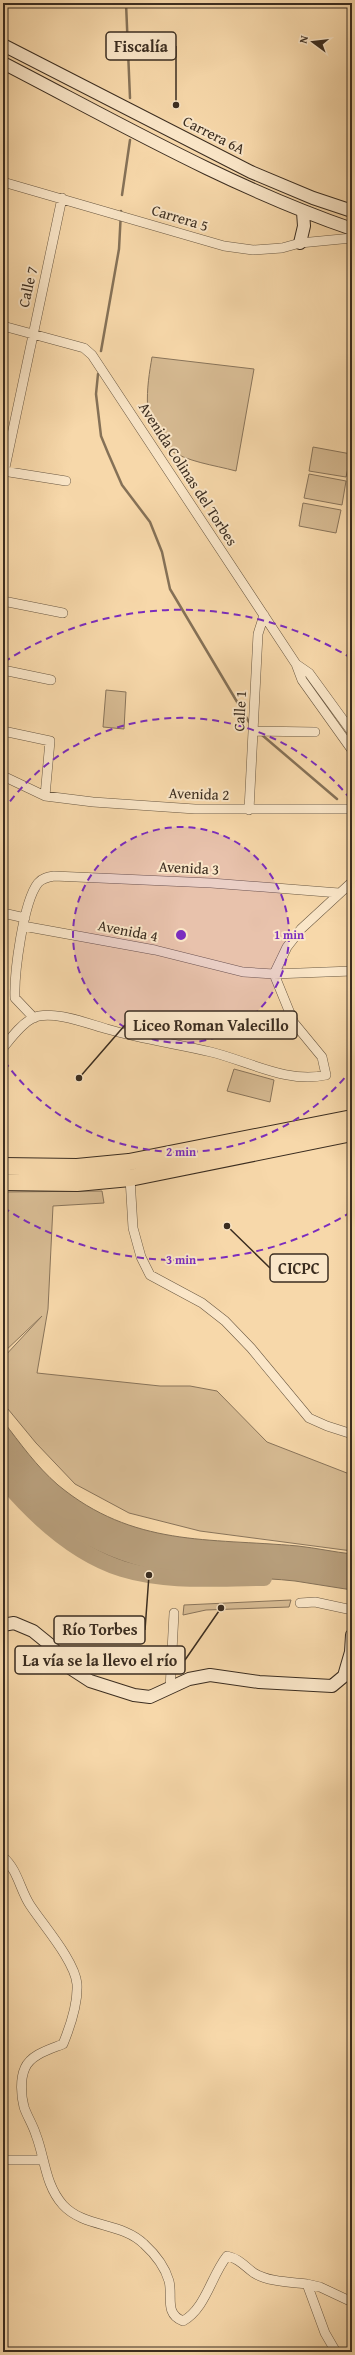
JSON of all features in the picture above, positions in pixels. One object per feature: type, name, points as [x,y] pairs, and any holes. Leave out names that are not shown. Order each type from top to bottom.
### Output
[{"type":"highway","points":[[3,1166],[77,1167],[129,1162],[352,1118]]},
{"type":"highway","points":[[3,1182],[77,1183],[130,1178],[352,1133]]},
{"type":"street","name":"Carrera 6A","points":[[3,44],[251,172],[313,198],[352,211]]},
{"type":"street","points":[[3,63],[227,179],[303,212],[352,229]]},
{"type":"street","name":"Carrera 5","points":[[3,182],[224,246],[253,250],[282,248],[300,243],[352,238]]},
{"type":"street","name":"Calle 7","points":[[3,473],[62,198]]},
{"type":"street","points":[[300,243],[304,226],[303,212]]},
{"type":"street","name":"Avenida Colinas del Torbes","points":[[3,326],[84,348],[92,355],[296,664],[302,680],[352,750]]},
{"type":"street","points":[[3,473],[66,481]]},
{"type":"street","points":[[3,601],[63,613]]},
{"type":"street","name":"Calle 1","points":[[249,810],[258,634],[264,615]]},
{"type":"street","name":"Avenida Colinas del Torbes","points":[[296,664],[309,673],[352,732]]},
{"type":"street","points":[[3,670],[51,680]]},
{"type":"street","points":[[3,731],[50,741],[45,796]]},
{"type":"street","points":[[254,731],[314,732]]},
{"type":"street","name":"Avenida 2","points":[[3,776],[45,796],[121,805],[249,810],[352,809]]},
{"type":"street","name":"Avenida 3","points":[[24,922],[39,882],[54,876],[210,883],[339,893]]},
{"type":"street","points":[[3,1048],[14,1034],[34,1018],[49,1016],[68,1018],[108,1030],[212,1053],[293,1076],[310,1079],[326,1075],[322,1057],[294,1023],[274,974],[287,947],[301,929],[352,882]]},
{"type":"street","name":"Avenida 4","points":[[3,913],[24,922],[155,950],[243,972],[274,974],[352,971]]},
{"type":"street","points":[[24,922],[14,984],[15,998],[34,1018]]},
{"type":"street","points":[[130,1178],[133,1228],[141,1257],[150,1275],[202,1303],[225,1321],[251,1348],[308,1418],[352,1434]]},
{"type":"street","points":[[300,1603],[315,1602],[352,1610]]},
{"type":"street","points":[[170,1689],[174,1613]]},
{"type":"street","points":[[3,1625],[14,1623],[33,1631],[49,1644],[70,1668],[90,1681],[134,1695],[150,1697],[200,1676],[210,1675],[259,1682],[332,1686],[344,1676],[351,1652],[352,1635]]},
{"type":"street","points":[[3,1858],[20,1881],[29,1904],[65,1954],[77,1984],[71,2023],[63,2044],[35,2057],[26,2067],[22,2082],[24,2106],[37,2136],[51,2187],[64,2206],[78,2215],[136,2236],[150,2250],[167,2276],[170,2283],[172,2313],[183,2321],[195,2312],[220,2264],[228,2256],[240,2260],[254,2273],[278,2281],[320,2287],[352,2302]]},
{"type":"street","points":[[3,2160],[43,2160]]},
{"type":"street","points":[[307,2284],[325,2333],[336,2352]]},
{"type":"shaded area","points":[[152,357],[254,369],[236,471],[201,463],[184,457],[168,449],[159,440],[149,419],[147,394]]},
{"type":"shaded area","points":[[313,447],[351,454],[346,477],[309,471]]},
{"type":"shaded area","points":[[309,474],[346,481],[342,505],[304,498]]},
{"type":"shaded area","points":[[303,503],[341,510],[336,533],[299,526]]},
{"type":"shaded area","points":[[106,690],[126,692],[124,729],[103,727]]},
{"type":"shaded area","points":[[234,1069],[274,1080],[270,1102],[227,1091]]},
{"type":"shaded area","points":[[102,1191],[104,1203],[53,1206],[48,1309],[37,1373],[160,1386],[190,1386],[217,1391],[267,1442],[352,1475],[352,1551],[200,1531],[129,1513],[75,1484],[36,1443],[3,1403],[3,1358],[42,1316],[3,1353],[3,1192]]},
{"type":"shaded area","points":[[3,1421],[35,1462],[50,1478],[86,1505],[114,1520],[172,1536],[202,1540],[298,1546],[352,1554],[352,1590],[295,1581],[213,1577],[159,1571],[134,1565],[109,1556],[86,1545],[42,1516],[3,1479]]},
{"type":"shaded area","points":[[291,1600],[289,1607],[206,1610],[183,1615],[184,1605]]},
{"type":"waterway","points":[[126,3],[130,98]]},
{"type":"waterway","points":[[122,195],[130,140]]},
{"type":"waterway","points":[[101,351],[119,249],[121,211]]},
{"type":"waterway","points":[[98,374],[96,394],[101,436],[108,453],[122,485],[150,522],[162,552],[170,589],[249,722]]},
{"type":"waterway","points":[[262,735],[337,799]]},
{"type":"waterway","points":[[3,1479],[28,1507],[56,1532],[88,1554],[122,1569],[175,1578],[264,1578]]},
{"type":"place","name":"Fiscalía","points":[[176,105]]},
{"type":"place","name":"Liceo Roman Valecillo","points":[[79,1078]]},
{"type":"place","name":"CICPC","points":[[227,1226]]},
{"type":"place","name":"Río Torbes","points":[[149,1575]]},
{"type":"place","name":"La vía se la llevo el río","points":[[221,1608]]}]
